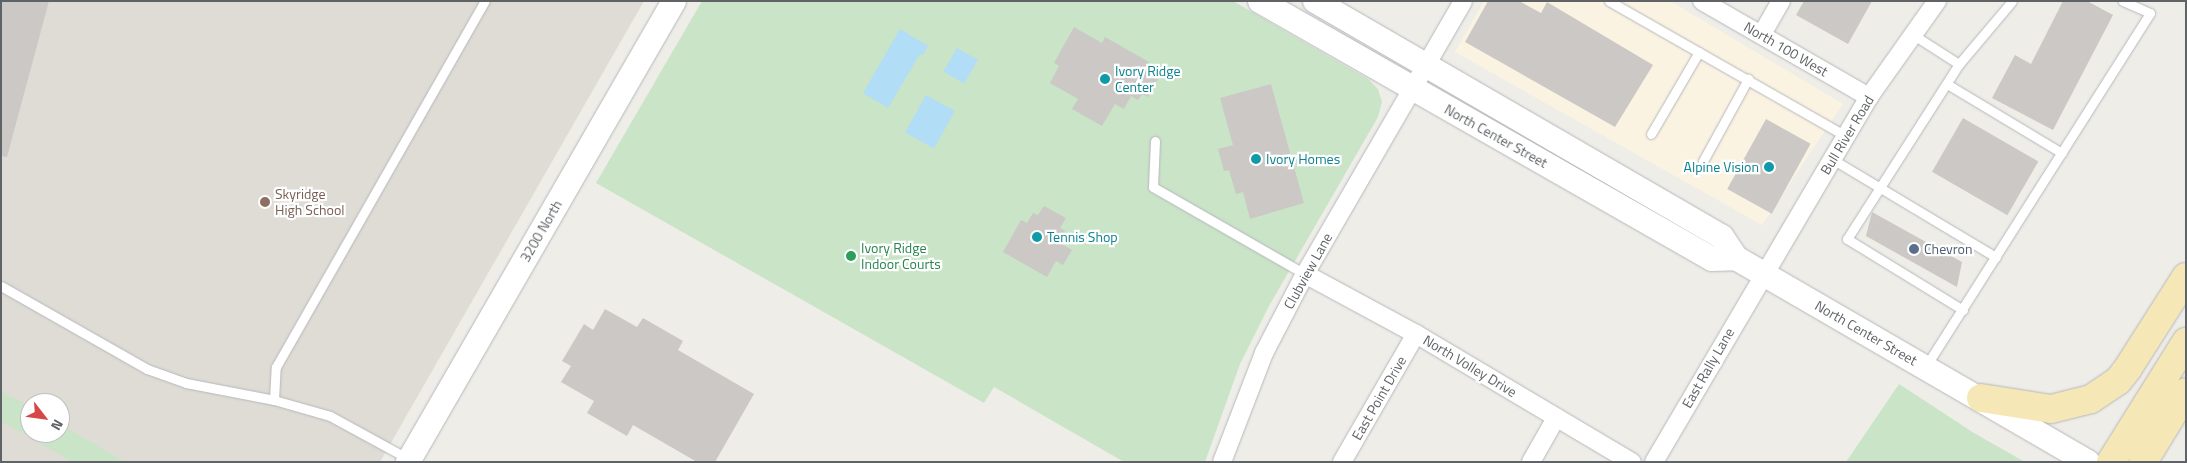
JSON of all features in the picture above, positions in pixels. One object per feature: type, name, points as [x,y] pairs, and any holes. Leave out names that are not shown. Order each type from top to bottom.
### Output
[{"type":"main road","points":[[1989,403],[2051,408],[2091,400],[2118,381],[2186,277]]},
{"type":"main road","points":[[2111,462],[2186,342]]},
{"type":"main road","points":[[2143,462],[2186,392]]},
{"type":"street","name":"3200 North","points":[[410,461],[674,1]]},
{"type":"street","name":"North Center Street","points":[[1260,1],[1413,90],[1712,258],[1736,258]]},
{"type":"street","name":"North Center Street","points":[[1315,1],[1722,237],[1736,258],[2088,462]]},
{"type":"street","name":"Clubview Lane","points":[[1222,462],[1264,353],[1305,274],[1463,1]]},
{"type":"street","name":"North 100 West","points":[[1702,1],[1762,34],[1869,98]]},
{"type":"street","points":[[1762,34],[1781,1]]},
{"type":"street","name":"Bull River Road","points":[[1764,274],[1869,98],[1912,34],[1937,1]]},
{"type":"street","name":"North Volley Drive","points":[[1305,274],[1416,334],[1632,462]]},
{"type":"street","name":"East Rally Lane","points":[[1654,462],[1764,274]]},
{"type":"street","name":"East Point Drive","points":[[1342,462],[1416,334]]},
{"type":"street","points":[[1531,462],[1556,418]]},
{"type":"lane","points":[[274,400],[276,367],[485,1]]},
{"type":"lane","points":[[1609,1],[1846,136]]},
{"type":"lane","points":[[1963,310],[1847,239],[1959,64],[2012,1]]},
{"type":"lane","points":[[1925,366],[1963,310],[2150,13],[2123,1]]},
{"type":"lane","points":[[1912,34],[1959,64]]},
{"type":"lane","points":[[1651,134],[1699,52]]},
{"type":"lane","points":[[1703,161],[1748,80]]},
{"type":"lane","points":[[1947,84],[2062,153]]},
{"type":"lane","points":[[1155,141],[1153,187],[1305,274]]},
{"type":"lane","points":[[1832,159],[1996,257]]},
{"type":"lane","points":[[1,286],[147,369],[186,383],[274,400],[330,416],[410,461]]},
{"type":"shaded area","name":"Skyridge High School","points":[[1,1],[644,1],[380,462],[1,462]]},
{"type":"shaded area","points":[[1484,1],[1670,1],[1843,104],[1762,225],[1455,52]]},
{"type":"green space","points":[[702,1],[1233,1],[1368,79],[1378,89],[1382,102],[1378,117],[1269,306],[1240,364],[1205,462],[1124,462],[994,387],[984,403],[596,183]]},
{"type":"green space","points":[[1899,384],[1974,433],[2025,462],[1846,462]]},
{"type":"green space","points":[[1,391],[20,401],[20,432],[1,421]]},
{"type":"green space","points":[[70,430],[125,462],[72,462],[39,443],[70,443]]},
{"type":"water","points":[[900,29],[928,46],[923,55],[920,54],[888,108],[863,93]]},
{"type":"water","points":[[957,48],[978,60],[964,83],[944,71]]},
{"type":"water","points":[[926,95],[955,111],[934,149],[905,133]]},
{"type":"building","points":[[1,1],[49,1],[7,157],[1,156]]},
{"type":"building","points":[[1488,1],[1519,1],[1541,13],[1547,2],[1653,65],[1615,127],[1465,42]]},
{"type":"building","points":[[1804,1],[1872,1],[1848,44],[1796,15]]},
{"type":"building","points":[[2063,1],[2087,1],[2113,15],[2053,130],[1992,98],[2015,55],[2031,64]]},
{"type":"building","name":"Ivory Ridge Center","points":[[1074,27],[1102,43],[1105,37],[1149,62],[1146,68],[1160,76],[1148,97],[1142,94],[1138,100],[1131,96],[1124,109],[1115,104],[1102,126],[1072,109],[1078,99],[1050,83],[1059,66],[1054,63]]},
{"type":"building","name":"Ivory Homes","points":[[1271,84],[1304,203],[1250,219],[1243,192],[1236,194],[1229,170],[1224,171],[1218,149],[1233,145],[1220,98]]},
{"type":"building","points":[[1963,118],[2038,161],[2007,215],[1932,172]]},
{"type":"building","name":"Alpine Vision","points":[[1766,119],[1811,144],[1772,214],[1727,189]]},
{"type":"building","name":"Tennis Shop","points":[[1044,206],[1066,218],[1060,228],[1065,231],[1058,242],[1072,250],[1063,265],[1056,261],[1047,277],[1003,252],[1021,220],[1027,223],[1033,213],[1038,215]]},
{"type":"building","name":"Chevron","points":[[1872,212],[1962,262],[1957,287],[1866,236]]},
{"type":"building","points":[[605,309],[637,327],[643,318],[683,341],[678,350],[754,394],[715,462],[697,462],[633,425],[627,436],[587,413],[594,401],[561,382],[571,366],[562,361],[584,324],[593,330]]},
{"type":"place","name":"Ivory Ridge Center","points":[[1105,79]]},
{"type":"place","name":"Ivory Homes","points":[[1256,159]]},
{"type":"place","name":"Alpine Vision","points":[[1769,167]]},
{"type":"place","name":"Skyridge High School","points":[[265,202]]},
{"type":"place","name":"Tennis Shop","points":[[1037,237]]},
{"type":"place","name":"Chevron","points":[[1914,249]]},
{"type":"place","name":"Ivory Ridge Indoor Courts","points":[[851,256]]}]
